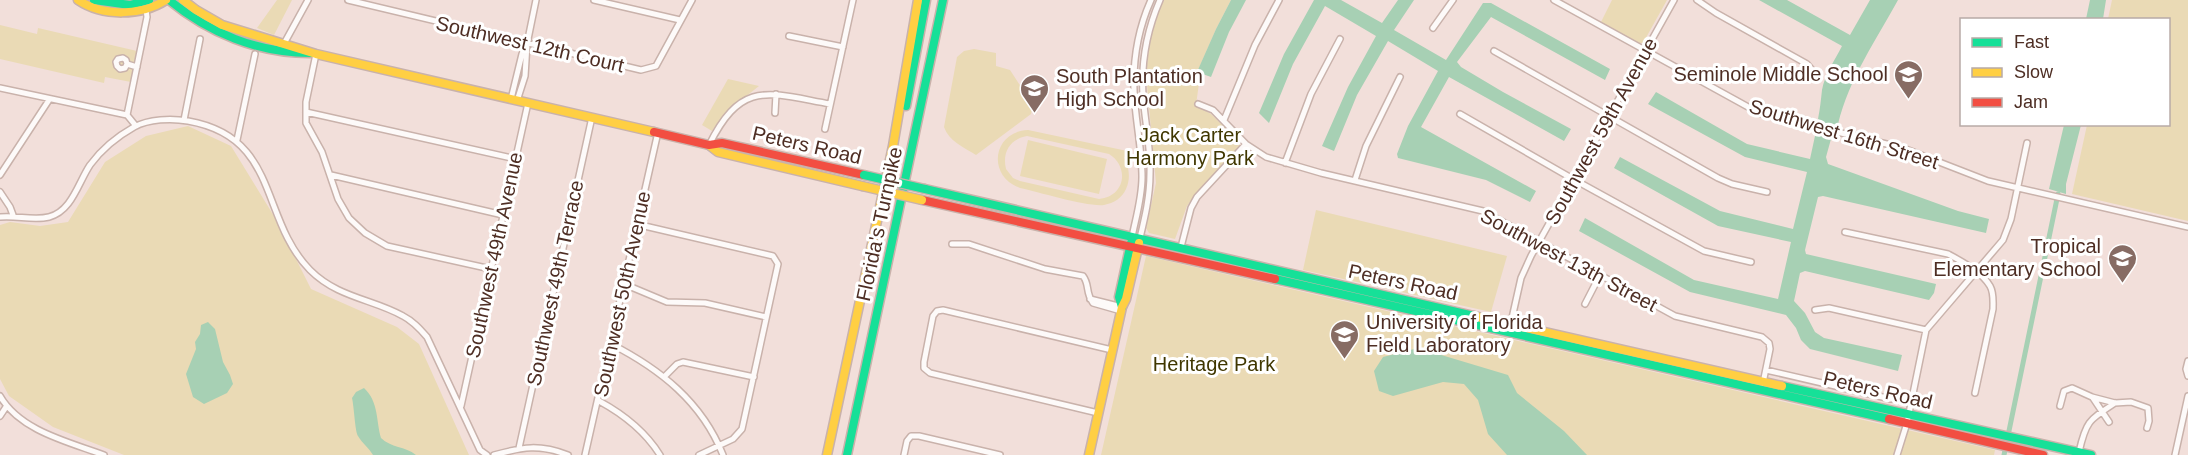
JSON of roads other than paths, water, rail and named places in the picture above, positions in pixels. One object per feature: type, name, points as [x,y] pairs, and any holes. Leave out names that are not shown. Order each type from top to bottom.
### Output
[{"type":"main road","name":"Peters Road","points":[[78,0],[81,3],[115,11],[146,10],[168,0],[194,20],[218,32],[249,43],[313,53],[658,132],[709,145],[718,152],[922,200],[1135,242],[1181,247],[1255,267],[1510,327]]},
{"type":"main road","points":[[94,0],[130,5],[148,0]]},
{"type":"main road","name":"Peters Road","points":[[183,0],[225,27],[282,47]]},
{"type":"main road","name":"Florida's Turnpike","points":[[827,455],[893,146],[918,0]]},
{"type":"main road","points":[[893,146],[908,100],[927,0]]},
{"type":"main road","name":"Florida's Turnpike","points":[[847,455],[943,0]]},
{"type":"main road","name":"Peters Road","points":[[709,145],[722,142],[925,189],[1135,242],[1907,418],[1998,434],[2091,455]]},
{"type":"main road","points":[[1089,455],[1121,309],[1119,297],[1135,242]]},
{"type":"main road","name":"Peters Road","points":[[1907,418],[2043,455]]},
{"type":"street","points":[[282,47],[308,0]]},
{"type":"street","name":"Southwest 12th Court","points":[[348,0],[371,3],[527,44],[641,70],[656,66],[680,20]]},
{"type":"street","points":[[514,100],[525,76],[527,44],[536,0]]},
{"type":"street","points":[[594,0],[680,20],[692,0]]},
{"type":"street","points":[[623,7],[627,0]]},
{"type":"street","points":[[825,129],[853,0]]},
{"type":"street","points":[[1135,242],[1142,175],[1134,90],[1134,63],[1142,22],[1151,0]]},
{"type":"street","points":[[1135,242],[1148,199],[1150,176],[1143,96],[1143,64],[1150,27],[1160,0]]},
{"type":"street","points":[[1224,120],[1254,45],[1279,0]]},
{"type":"street","points":[[1433,28],[1453,0]]},
{"type":"street","name":"Southwest 16th Street","points":[[1554,0],[1759,113],[1903,148],[1962,172],[2018,189],[2188,227]]},
{"type":"street","name":"Southwest 59th Avenue","points":[[1510,327],[1521,278],[1539,241],[1674,0]]},
{"type":"street","points":[[1697,0],[1807,64],[1813,71]]},
{"type":"street","points":[[127,115],[147,17],[146,10]]},
{"type":"street","points":[[789,36],[843,47]]},
{"type":"street","points":[[184,120],[200,39]]},
{"type":"street","points":[[1285,164],[1311,94],[1340,39]]},
{"type":"street","points":[[1494,51],[1718,178],[1732,184],[1767,192]]},
{"type":"street","points":[[313,53],[306,102],[306,123],[331,175],[338,199],[350,219],[365,233],[387,246],[491,269]]},
{"type":"street","points":[[237,140],[255,54]]},
{"type":"street","points":[[127,64],[137,67]]},
{"type":"street","points":[[1355,180],[1366,146],[1400,77]]},
{"type":"street","points":[[0,88],[127,115],[135,126]]},
{"type":"street","points":[[709,145],[729,112],[758,94],[776,94],[830,104]]},
{"type":"street","points":[[775,113],[776,94]]},
{"type":"street","points":[[0,175],[49,100]]},
{"type":"street","name":"Southwest 49th Avenue","points":[[461,408],[528,103]]},
{"type":"street","name":"Southwest 13th Street","points":[[1197,104],[1213,110],[1246,144],[1266,158],[1483,211],[1675,316],[1762,337],[1769,343],[1770,349],[1762,385]]},
{"type":"street","points":[[306,112],[516,159]]},
{"type":"street","points":[[1460,114],[1704,251],[1751,262]]},
{"type":"street","name":"Southwest 49th Terrace","points":[[519,448],[592,117]]},
{"type":"street","points":[[0,217],[13,215],[36,219],[50,217],[64,210],[91,164],[116,138],[135,126],[147,122],[184,120],[215,129],[237,140],[264,179],[283,230],[311,271],[341,291],[402,315],[414,323],[427,337],[480,450],[487,455]]},
{"type":"street","name":"Southwest 50th Avenue","points":[[585,455],[658,132]]},
{"type":"street","points":[[1898,455],[1926,330],[2002,240],[2011,219],[2026,143]]},
{"type":"street","points":[[1181,247],[1191,208],[1197,197],[1246,144]]},
{"type":"street","points":[[331,175],[504,215]]},
{"type":"street","points":[[0,192],[13,215]]},
{"type":"street","points":[[636,224],[773,256],[777,260],[742,429],[733,439],[699,455]]},
{"type":"street","points":[[1845,232],[1948,254],[1976,272],[1989,285],[1993,296],[1993,309],[1975,393]]},
{"type":"street","points":[[952,244],[969,244],[1045,268],[1083,276],[1087,281],[1086,293],[1090,299],[1121,309]]},
{"type":"street","points":[[1585,304],[1600,275]]},
{"type":"street","points":[[624,284],[667,302],[705,303],[766,317]]},
{"type":"street","points":[[1815,310],[1829,308],[1926,330]]},
{"type":"street","points":[[1098,413],[930,373],[924,368],[933,316],[937,311],[943,310],[1112,350]]},
{"type":"street","points":[[611,344],[641,359],[665,376],[683,393],[700,413],[720,445],[723,455]]},
{"type":"street","points":[[2188,361],[2186,369],[2188,376]]},
{"type":"street","points":[[665,376],[677,364],[683,362],[754,377]]},
{"type":"street","name":"Peters Road","points":[[1766,370],[1891,399]]},
{"type":"street","points":[[2060,406],[2064,391],[2072,388],[2092,397],[2115,403],[2131,402],[2148,408],[2147,428]]},
{"type":"street","points":[[0,396],[6,407],[41,432],[104,455]]},
{"type":"street","points":[[2175,455],[2188,396]]},
{"type":"street","points":[[2092,397],[2109,422]]},
{"type":"street","points":[[599,401],[621,413],[653,443],[660,455]]},
{"type":"street","points":[[2079,452],[2086,427],[2094,416],[2115,403]]},
{"type":"street","points":[[0,416],[6,407]]},
{"type":"street","points":[[904,455],[906,441],[912,436],[1000,455]]},
{"type":"street","points":[[494,455],[519,448],[543,448],[568,455]]},
{"type":"waterway","points":[[2004,455],[2058,194]]},
{"type":"place","name":"Seminole Middle School","points":[[1909,100]]},
{"type":"place","name":"South Plantation High School","points":[[1035,114]]},
{"type":"place","name":"Tropical Elementary School","points":[[2122,284]]},
{"type":"place","name":"University of Florida Field Laboratory","points":[[1345,360]]},
{"type":"park label","name":"Jack Carter Harmony Park","points":[[1190,146]]},
{"type":"park label","name":"Heritage Park","points":[[1214,364]]}]
